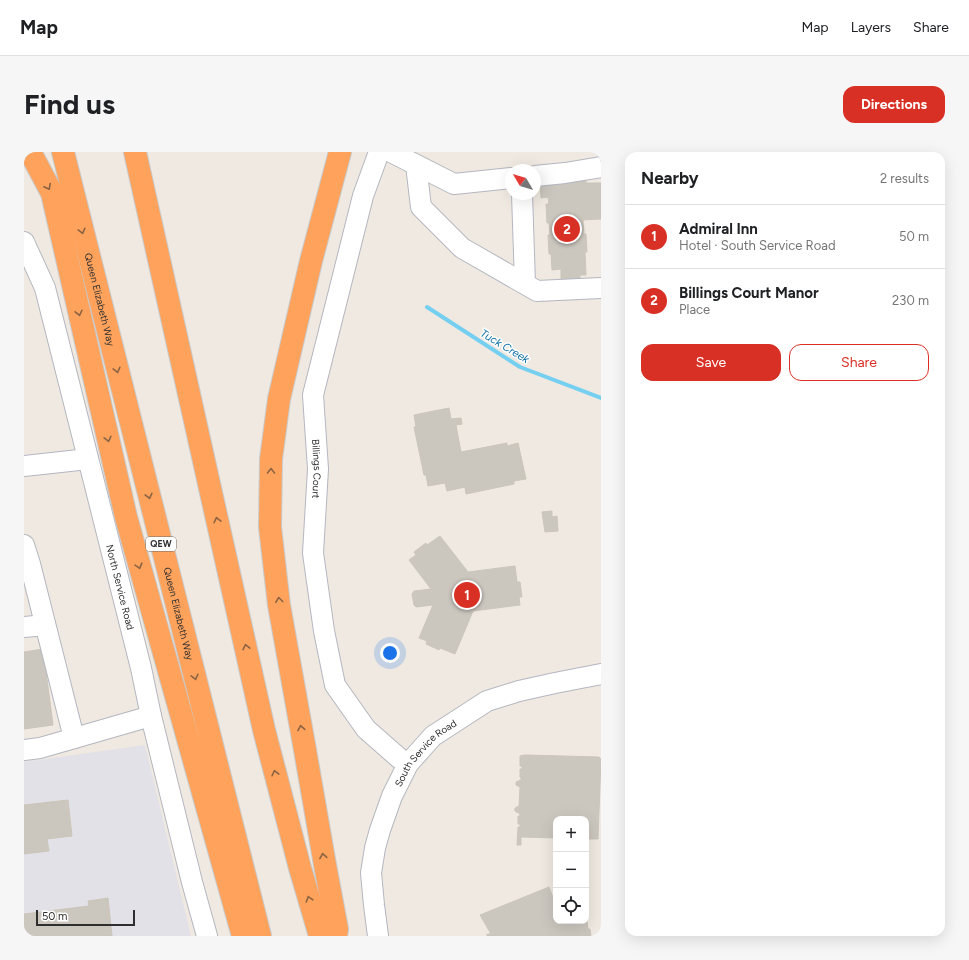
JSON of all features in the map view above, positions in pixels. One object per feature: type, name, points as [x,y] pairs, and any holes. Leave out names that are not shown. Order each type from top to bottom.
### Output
[{"type":"highway","points":[[30,152],[52,194],[126,517],[243,936]]},
{"type":"highway","name":"Queen Elizabeth Way","points":[[63,152],[260,936]]},
{"type":"highway","points":[[135,152],[264,730],[300,868],[320,936]]},
{"type":"highway","points":[[336,936],[337,929],[279,605],[270,520],[271,459],[279,399],[340,152]]},
{"type":"street","name":"Billings Court","points":[[379,152],[364,196],[313,396],[318,469],[313,553],[324,631],[335,684],[366,729],[398,758],[408,764]]},
{"type":"street","points":[[391,152],[454,184],[505,179]]},
{"type":"street","points":[[416,165],[421,206],[462,248],[537,291],[601,288]]},
{"type":"street","points":[[541,175],[601,167]]},
{"type":"street","points":[[522,200],[525,284]]},
{"type":"street","name":"North Service Road","points":[[24,242],[45,288],[141,668],[151,716],[192,882],[207,936]]},
{"type":"street","points":[[24,466],[88,459]]},
{"type":"street","points":[[24,545],[74,738]]},
{"type":"street","points":[[24,628],[45,625]]},
{"type":"street","name":"South Service Road","points":[[378,936],[371,873],[375,848],[392,796],[408,764],[433,736],[487,701],[519,691],[601,674]]},
{"type":"street","points":[[24,750],[40,748],[151,716]]},
{"type":"shaded area","points":[[145,745],[191,936],[24,936],[24,762]]},
{"type":"building","points":[[586,178],[586,183],[601,183],[601,219],[583,220],[584,234],[586,234],[587,252],[585,252],[586,275],[580,275],[580,278],[561,279],[561,269],[552,270],[551,254],[549,254],[549,223],[547,223],[546,204],[549,204],[548,197],[541,198],[541,185],[552,185],[551,179]]},
{"type":"building","points":[[449,408],[451,419],[461,418],[462,424],[456,425],[461,452],[507,443],[507,446],[518,443],[526,479],[514,481],[514,484],[466,494],[465,487],[447,491],[445,483],[428,486],[426,475],[424,475],[414,427],[416,427],[414,415]]},
{"type":"building","points":[[552,511],[552,517],[557,516],[558,531],[545,532],[542,512]]},
{"type":"building","points":[[440,536],[468,572],[515,566],[517,582],[520,582],[522,597],[519,597],[520,605],[473,611],[455,654],[440,648],[439,650],[426,644],[427,641],[419,638],[433,605],[416,607],[414,605],[412,594],[414,591],[431,589],[409,560],[416,555],[414,552],[426,543],[427,545]]},
{"type":"building","points":[[43,649],[53,725],[24,729],[24,652]]},
{"type":"building","points":[[520,756],[599,757],[601,759],[598,839],[589,839],[589,816],[553,816],[553,838],[521,837],[521,845],[517,845],[518,827],[520,827],[520,824],[518,824],[518,816],[520,816],[520,814],[515,811],[515,808],[519,806],[520,787],[516,785],[516,782],[521,780],[520,769],[522,769],[522,766],[520,766]]},
{"type":"building","points":[[68,800],[72,836],[47,839],[49,851],[24,854],[24,805]]},
{"type":"building","points":[[549,887],[553,897],[553,924],[587,924],[591,936],[487,936],[487,934],[491,934],[480,915]]},
{"type":"building","points":[[108,898],[112,936],[24,936],[24,914],[89,906],[88,901]]},
{"type":"waterway","name":"Tuck Creek","points":[[427,307],[520,367],[601,398]]},
{"type":"place","name":"Billings Court Manor","points":[[567,229]]},
{"type":"place","name":"Admiral Inn","points":[[467,595]]}]
